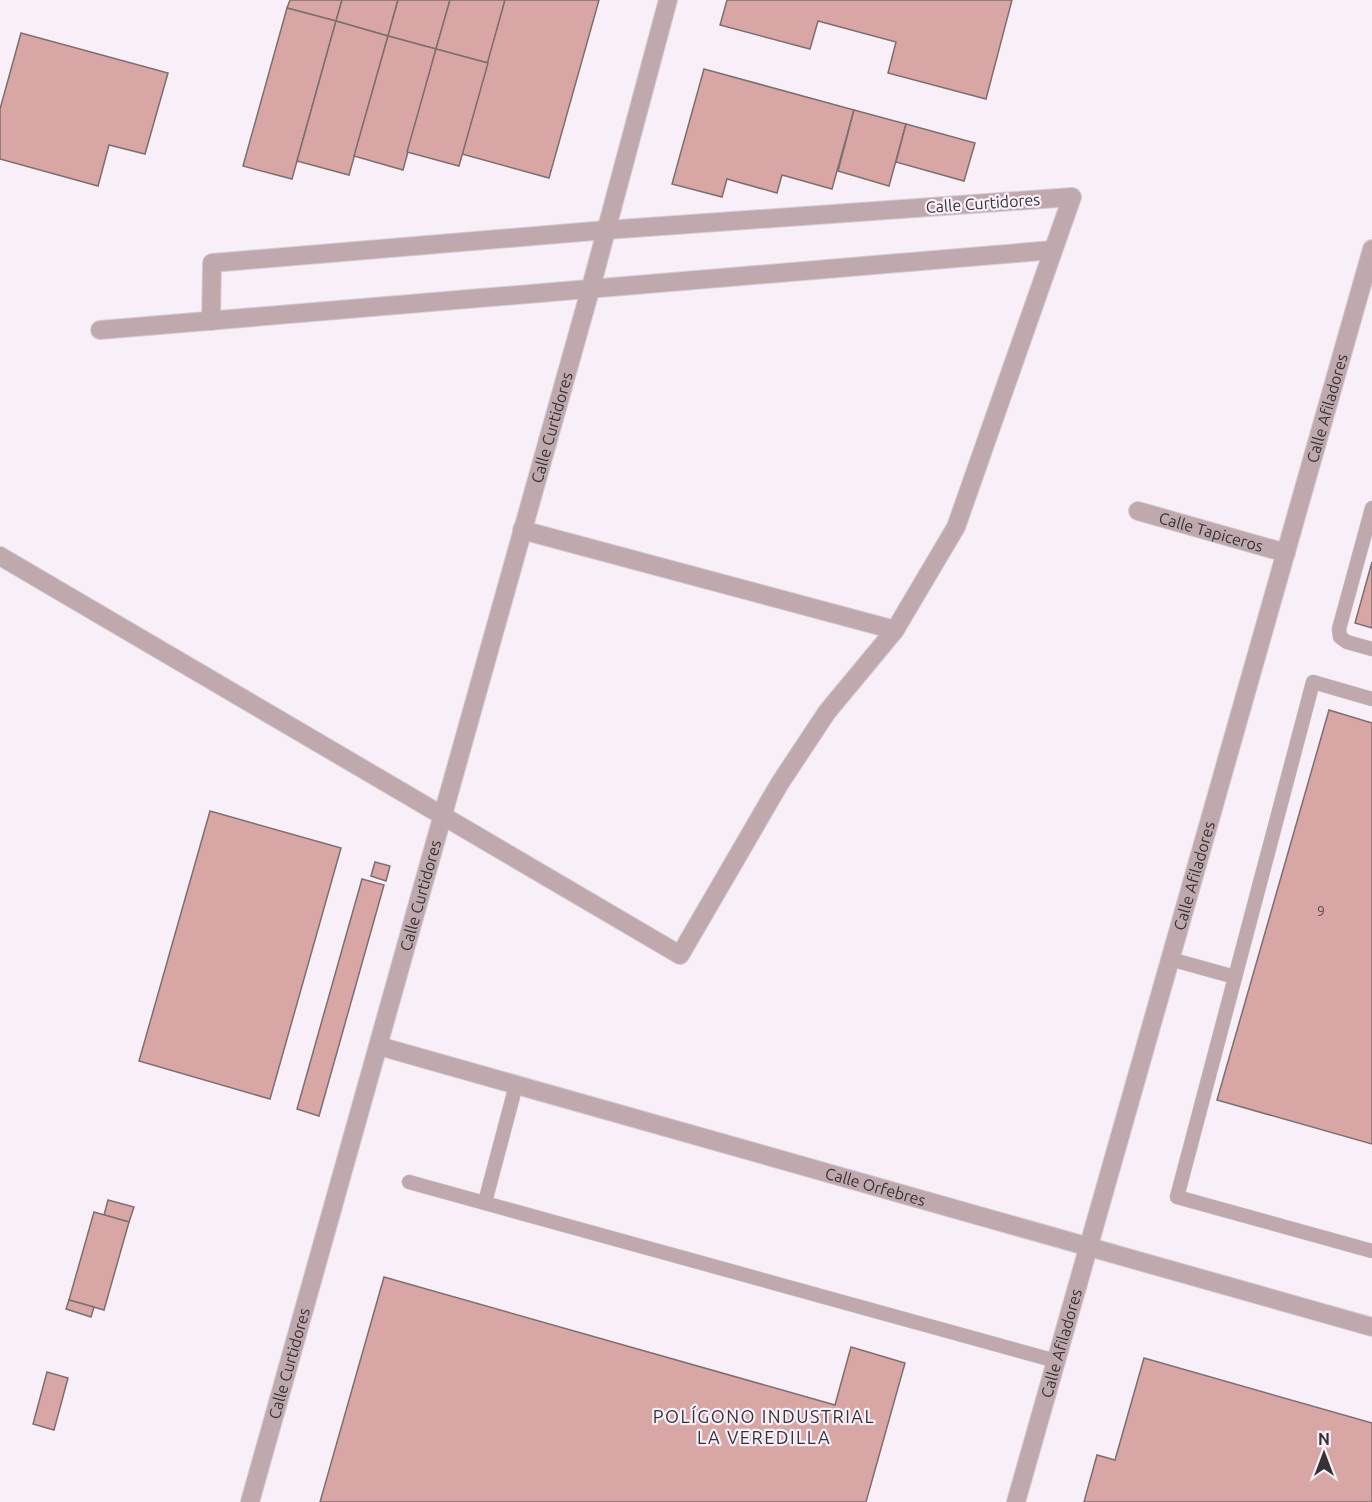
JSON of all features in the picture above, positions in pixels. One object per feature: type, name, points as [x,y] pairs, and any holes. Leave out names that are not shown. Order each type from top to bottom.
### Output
[{"type":"street","name":"Calle Curtidores","points":[[250,1502],[444,816],[668,0]]},
{"type":"street","name":"Calle Curtidores","points":[[211,321],[213,263],[606,230],[1072,197],[1053,250]]},
{"type":"street","name":"Calle Afiladores","points":[[1016,1502],[1372,249]]},
{"type":"street","points":[[0,556],[680,955],[780,783],[827,712],[895,630],[956,527],[1053,250],[100,330]]},
{"type":"street","name":"Calle Tapiceros","points":[[1138,511],[1286,554]]},
{"type":"street","points":[[522,530],[895,630]]},
{"type":"street","name":"Calle Orfebres","points":[[379,1046],[1372,1327]]},
{"type":"lane","points":[[1372,508],[1339,629],[1340,636],[1347,642],[1372,649]]},
{"type":"lane","points":[[1372,699],[1313,682],[1177,1197],[1372,1251]]},
{"type":"lane","points":[[1170,959],[1235,977]]},
{"type":"lane","points":[[485,1202],[516,1085]]},
{"type":"lane","points":[[409,1182],[1056,1361]]},
{"type":"building","points":[[290,0],[342,0],[336,21],[287,8]]},
{"type":"building","points":[[342,0],[398,0],[388,36],[336,21]]},
{"type":"building","points":[[398,0],[450,0],[436,49],[388,36]]},
{"type":"building","points":[[450,0],[505,0],[488,63],[436,49]]},
{"type":"building","points":[[505,0],[599,0],[549,178],[462,154]]},
{"type":"building","points":[[727,0],[1012,0],[986,99],[888,73],[896,42],[818,21],[810,49],[720,25]]},
{"type":"building","points":[[287,8],[336,21],[292,179],[243,166]]},
{"type":"building","points":[[336,21],[388,36],[349,175],[297,161]]},
{"type":"building","points":[[21,33],[168,73],[145,154],[109,145],[98,186],[0,159],[0,109]]},
{"type":"building","points":[[388,36],[436,49],[403,170],[354,156]]},
{"type":"building","points":[[436,49],[488,63],[459,166],[407,152]]},
{"type":"building","points":[[704,69],[854,110],[832,189],[782,175],[777,193],[727,179],[722,197],[672,184]]},
{"type":"building","points":[[854,110],[906,124],[889,186],[838,171]]},
{"type":"building","points":[[906,124],[975,143],[964,181],[896,162]]},
{"type":"building","points":[[1372,562],[1372,628],[1355,623]]},
{"type":"building","points":[[1329,710],[1372,723],[1372,1144],[1217,1100]]},
{"type":"building","points":[[210,811],[341,848],[270,1099],[139,1061]]},
{"type":"building","points":[[375,862],[390,866],[386,881],[371,876]]},
{"type":"building","points":[[362,879],[384,885],[319,1116],[297,1109]]},
{"type":"building","points":[[108,1200],[134,1207],[129,1222],[104,1215]]},
{"type":"building","points":[[94,1212],[129,1222],[104,1310],[69,1300]]},
{"type":"building","points":[[384,1277],[835,1405],[851,1347],[905,1363],[866,1502],[320,1502]]},
{"type":"building","points":[[69,1300],[94,1307],[91,1317],[66,1309]]},
{"type":"building","points":[[1144,1358],[1372,1423],[1372,1502],[1084,1502],[1097,1455],[1115,1460]]},
{"type":"building","points":[[47,1372],[68,1378],[54,1430],[33,1424]]},
{"type":"district","name":"POLÍGONO INDUSTRIAL LA VEREDILLA","points":[[764,1426]]}]
